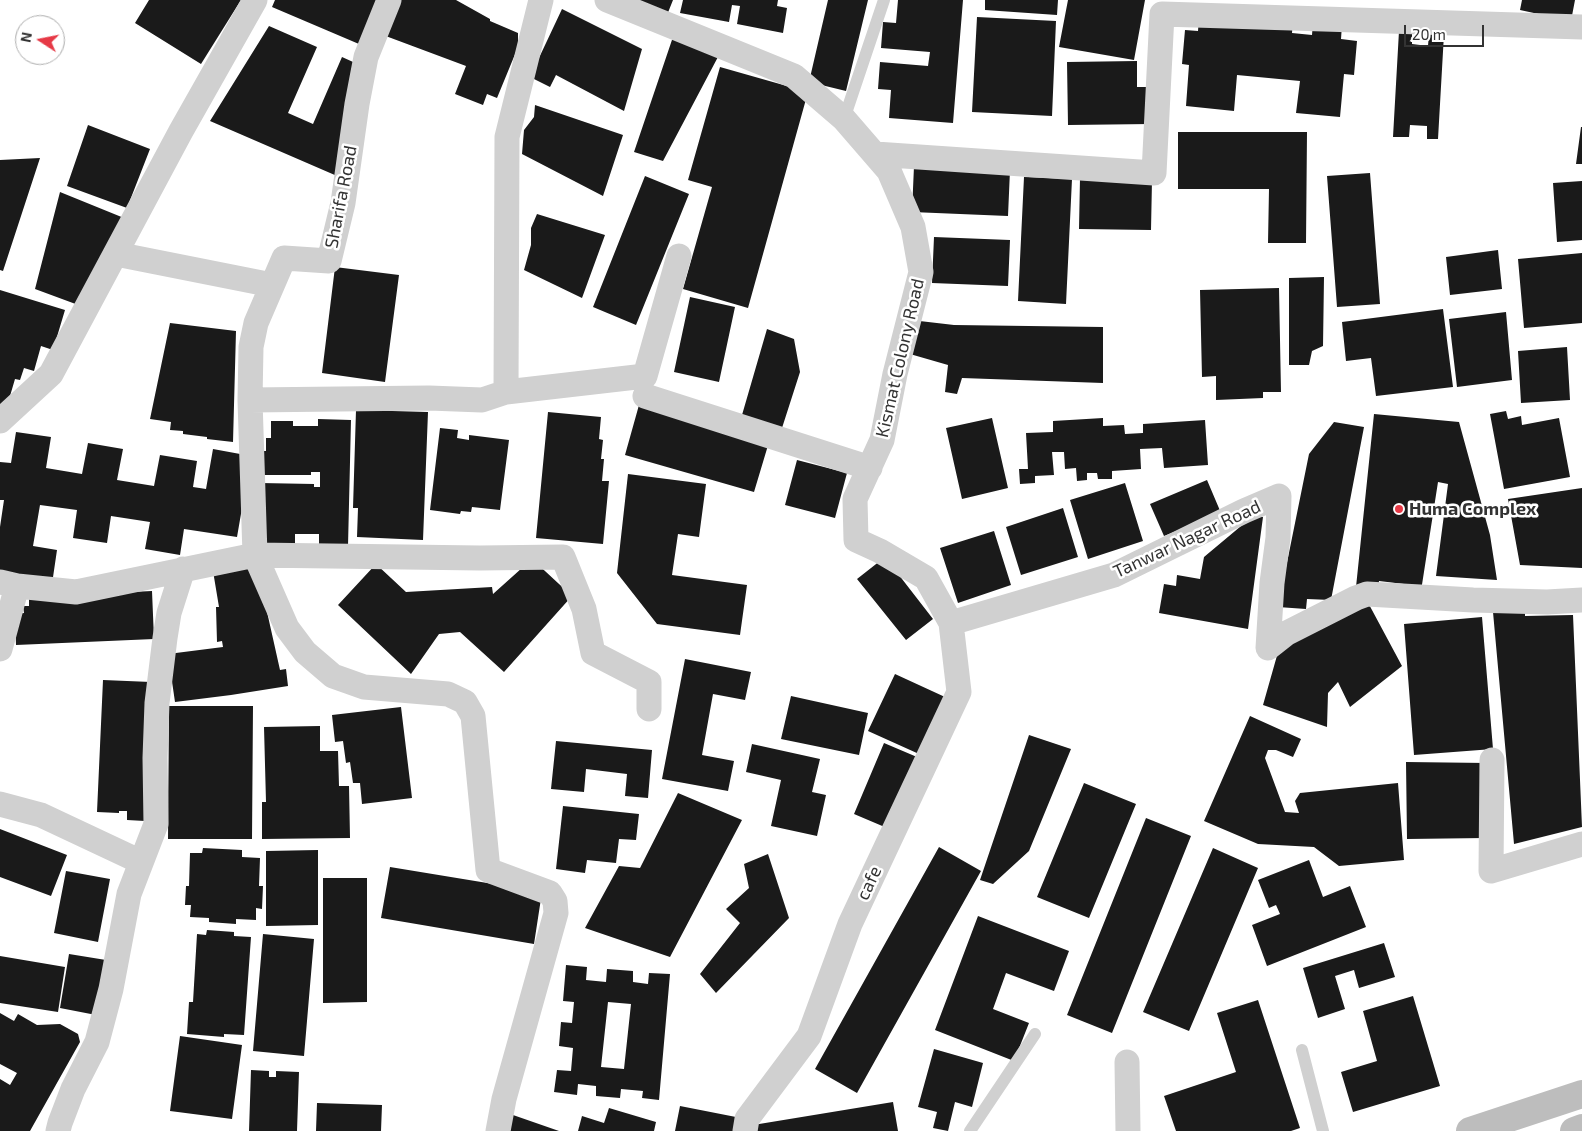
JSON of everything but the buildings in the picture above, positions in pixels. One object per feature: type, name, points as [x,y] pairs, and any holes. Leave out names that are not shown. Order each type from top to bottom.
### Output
[{"type":"main road","points":[[1470,1131],[1582,1094]]},
{"type":"main road","points":[[1574,1131],[1582,1128]]},
{"type":"street","points":[[0,421],[52,374],[181,131],[255,0]]},
{"type":"street","name":"Sharifa Road","points":[[256,555],[250,400],[251,347],[254,331],[284,258],[329,261],[343,203],[366,56],[389,0]]},
{"type":"street","points":[[506,392],[507,137],[541,0]]},
{"type":"street","name":"Kismat Colony Road","points":[[607,0],[794,76],[844,120],[890,171],[913,227],[921,272],[895,374],[882,440],[855,500],[856,540],[880,551],[926,578],[951,623]]},
{"type":"street","points":[[875,154],[1154,174],[1162,14],[1582,27]]},
{"type":"street","points":[[116,254],[272,285]]},
{"type":"street","points":[[250,400],[429,398],[482,400],[506,392],[645,376],[679,256]]},
{"type":"street","points":[[645,396],[870,468]]},
{"type":"street","name":"Tanwar Nagar Road","points":[[951,623],[1114,575],[1244,511],[1279,496],[1278,538],[1272,584],[1268,648],[1287,633],[1341,605],[1367,594],[1547,602],[1582,600]]},
{"type":"street","points":[[256,555],[287,628],[305,652],[333,676],[364,687],[448,694],[464,702],[474,716],[488,870],[550,893],[555,901],[556,913],[506,1090],[498,1131]]},
{"type":"street","points":[[0,649],[9,584],[76,592],[256,555],[471,558],[562,557],[584,609],[594,653],[649,682],[649,709]]},
{"type":"street","points":[[58,1131],[72,1088],[97,1042],[111,989],[129,894],[156,824],[155,758],[158,702],[169,613],[183,569]]},
{"type":"street","name":"cafe","points":[[745,1131],[747,1119],[809,1036],[850,924],[959,692],[951,623]]},
{"type":"street","points":[[1492,760],[1491,871],[1582,844]]},
{"type":"street","points":[[0,804],[41,815],[141,862]]},
{"type":"street","points":[[1127,1062],[1128,1131]]},
{"type":"lane","points":[[844,120],[884,0]]},
{"type":"lane","points":[[970,1131],[1035,1034]]},
{"type":"lane","points":[[1302,1050],[1323,1131]]},
{"type":"place","name":"Huma Complex","points":[[1399,509]]}]
